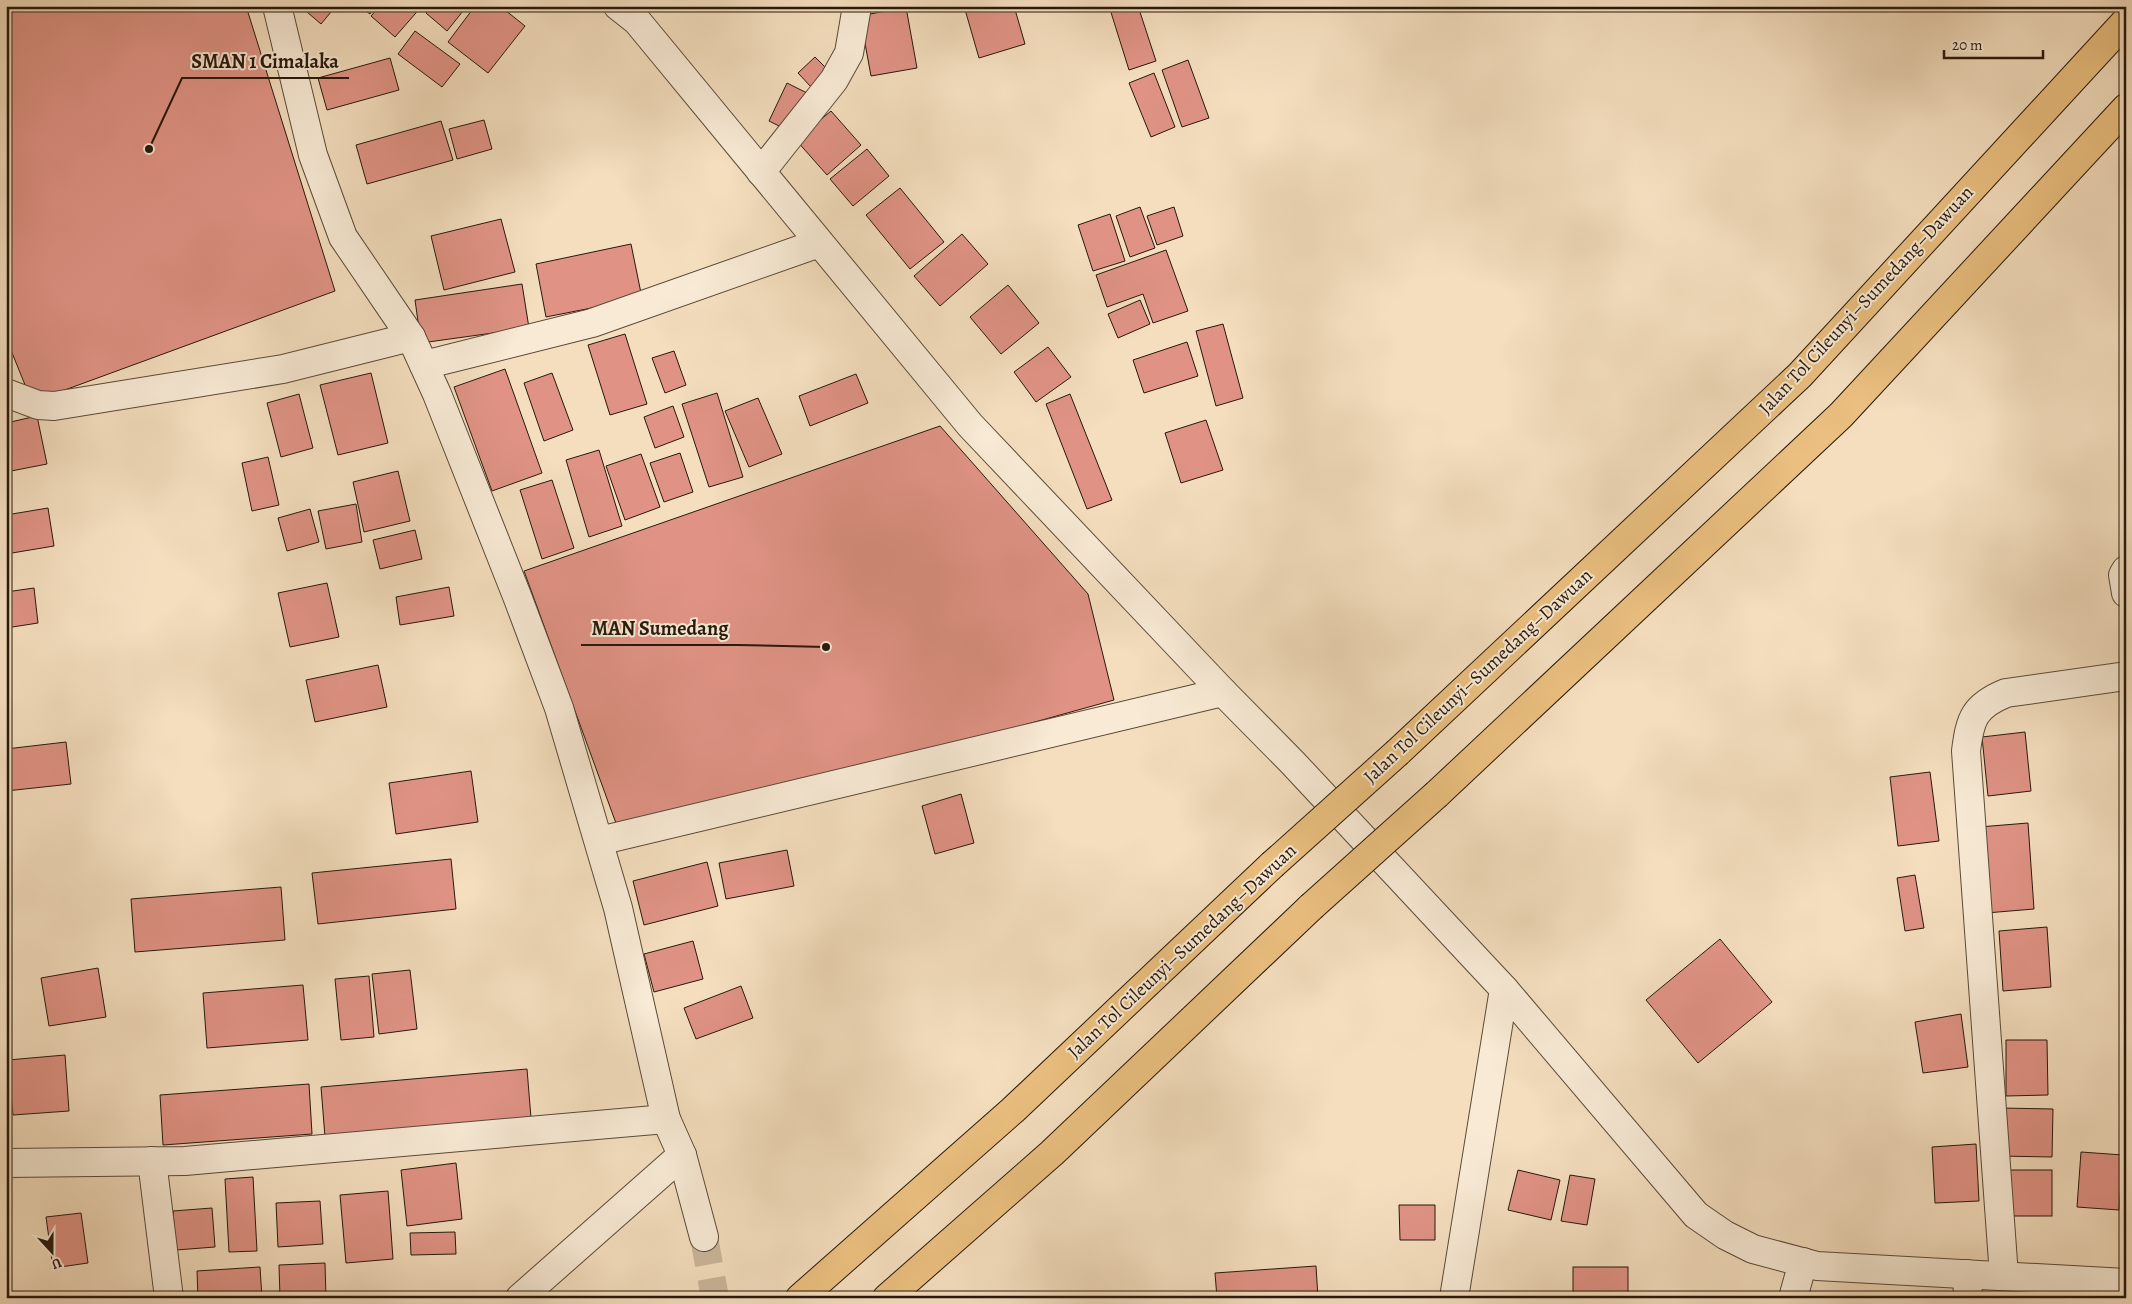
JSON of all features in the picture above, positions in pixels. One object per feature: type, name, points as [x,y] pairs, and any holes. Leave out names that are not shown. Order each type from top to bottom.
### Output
[{"type":"highway","name":"Jalan Tol Cileunyi–Sumedang–Dawuan","points":[[800,1298],[1013,1110],[1272,865],[1398,752],[1800,375],[2126,21]]},
{"type":"highway","points":[[887,1298],[1052,1153],[1311,907],[1437,794],[1841,415],[2126,108]]},
{"type":"street","points":[[276,6],[312,155],[343,237],[410,338],[424,365],[521,605],[559,708],[618,908],[666,1119],[682,1155],[704,1237]]},
{"type":"street","points":[[618,6],[637,21],[970,425],[1223,692],[1292,762],[1504,990],[1696,1215],[1725,1235],[1753,1249],[1818,1266],[1967,1286],[2004,1276],[2126,1283]]},
{"type":"street","points":[[760,172],[834,80],[849,53],[857,6]]},
{"type":"street","points":[[424,365],[592,324],[820,243]]},
{"type":"street","points":[[6,393],[38,405],[54,406],[283,369],[410,338]]},
{"type":"street","points":[[2126,570],[2123,575],[2126,593]]},
{"type":"street","points":[[2004,1276],[1966,751],[1969,731],[1974,713],[1990,700],[2006,694],[2126,676]]},
{"type":"street","points":[[599,842],[1223,692]]},
{"type":"street","points":[[1454,1298],[1504,990]]},
{"type":"street","points":[[6,1163],[185,1161],[666,1119]]},
{"type":"street","points":[[520,1298],[682,1155]]},
{"type":"street","points":[[152,1161],[169,1298]]},
{"type":"street","points":[[1793,1298],[1803,1262]]},
{"type":"building","points":[[6,6],[246,6],[335,291],[32,402],[6,338]]},
{"type":"building","points":[[300,6],[336,6],[321,24]]},
{"type":"building","points":[[359,6],[375,6],[370,14]]},
{"type":"building","points":[[380,6],[422,6],[395,37],[371,16]]},
{"type":"building","points":[[432,6],[467,6],[447,31],[426,13]]},
{"type":"building","points":[[475,6],[500,6],[525,26],[488,73],[448,42]]},
{"type":"building","points":[[964,6],[1014,6],[1025,44],[979,58]]},
{"type":"building","points":[[1109,6],[1138,6],[1156,61],[1129,70]]},
{"type":"building","points":[[906,7],[917,68],[871,76],[860,16]]},
{"type":"building","points":[[415,31],[460,64],[442,87],[398,54]]},
{"type":"building","points":[[815,57],[830,72],[812,88],[798,73]]},
{"type":"building","points":[[390,58],[399,90],[327,110],[318,78]]},
{"type":"building","points":[[1188,60],[1209,118],[1182,127],[1162,70]]},
{"type":"building","points":[[1154,73],[1175,127],[1151,137],[1129,83]]},
{"type":"building","points":[[787,83],[809,94],[791,132],[769,121]]},
{"type":"building","points":[[831,111],[861,145],[827,175],[796,140]]},
{"type":"building","points":[[484,120],[492,149],[457,159],[449,129]]},
{"type":"building","points":[[441,121],[453,160],[367,184],[356,145]]},
{"type":"building","points":[[867,149],[889,176],[853,206],[830,179]]},
{"type":"building","points":[[900,188],[944,242],[910,269],[866,215]]},
{"type":"building","points":[[1140,207],[1155,248],[1130,257],[1116,216]]},
{"type":"building","points":[[1174,207],[1183,236],[1157,245],[1147,216]]},
{"type":"building","points":[[1110,214],[1125,261],[1093,271],[1078,225]]},
{"type":"building","points":[[501,219],[515,272],[444,290],[431,236]]},
{"type":"building","points":[[962,234],[988,264],[940,306],[914,276]]},
{"type":"building","points":[[631,244],[642,298],[546,317],[536,264]]},
{"type":"building","points":[[1166,250],[1188,311],[1153,323],[1143,294],[1107,307],[1096,275]]},
{"type":"building","points":[[522,284],[529,328],[421,343],[415,300]]},
{"type":"building","points":[[1008,285],[1039,323],[1001,354],[970,317]]},
{"type":"building","points":[[1140,300],[1150,324],[1118,338],[1108,314]]},
{"type":"building","points":[[1223,324],[1243,398],[1216,406],[1196,331]]},
{"type":"building","points":[[625,334],[647,404],[610,415],[588,345]]},
{"type":"building","points":[[1187,342],[1198,376],[1144,393],[1133,360]]},
{"type":"building","points":[[1048,347],[1071,377],[1036,402],[1014,372]]},
{"type":"building","points":[[674,351],[686,385],[665,393],[652,358]]},
{"type":"building","points":[[505,369],[542,473],[492,491],[454,387]]},
{"type":"building","points":[[371,373],[388,443],[338,455],[320,385]]},
{"type":"building","points":[[552,373],[573,430],[544,441],[524,383]]},
{"type":"building","points":[[856,374],[868,403],[810,426],[799,396]]},
{"type":"building","points":[[717,393],[743,477],[709,487],[682,404]]},
{"type":"building","points":[[299,394],[313,448],[281,457],[267,403]]},
{"type":"building","points":[[1070,394],[1112,500],[1087,509],[1046,404]]},
{"type":"building","points":[[758,398],[782,454],[749,467],[725,411]]},
{"type":"building","points":[[673,406],[684,437],[655,448],[644,417]]},
{"type":"building","points":[[37,416],[47,464],[6,472],[6,423]]},
{"type":"building","points":[[1206,420],[1223,470],[1181,483],[1165,433]]},
{"type":"building","points":[[940,426],[1088,594],[1114,700],[621,837],[524,571]]},
{"type":"building","points":[[599,450],[622,526],[589,537],[566,460]]},
{"type":"building","points":[[680,453],[693,492],[664,502],[650,463]]},
{"type":"building","points":[[641,454],[660,507],[625,520],[606,466]]},
{"type":"building","points":[[268,457],[279,505],[252,511],[242,463]]},
{"type":"building","points":[[398,471],[410,521],[364,532],[353,482]]},
{"type":"building","points":[[552,480],[574,548],[542,559],[520,490]]},
{"type":"building","points":[[356,504],[362,542],[326,549],[318,511]]},
{"type":"building","points":[[48,508],[54,546],[6,554],[6,515]]},
{"type":"building","points":[[310,509],[319,542],[287,551],[278,518]]},
{"type":"building","points":[[415,530],[422,559],[380,569],[373,540]]},
{"type":"building","points":[[327,583],[339,637],[290,647],[278,593]]},
{"type":"building","points":[[449,587],[454,616],[400,625],[396,597]]},
{"type":"building","points":[[34,588],[38,623],[6,628],[6,592]]},
{"type":"building","points":[[378,665],[387,707],[315,722],[306,680]]},
{"type":"building","points":[[2025,732],[2031,791],[1988,796],[1982,737]]},
{"type":"building","points":[[66,742],[71,784],[6,791],[6,749]]},
{"type":"building","points":[[471,771],[478,822],[396,834],[389,783]]},
{"type":"building","points":[[1930,772],[1939,841],[1898,846],[1890,777]]},
{"type":"building","points":[[961,794],[974,843],[935,854],[922,806]]},
{"type":"building","points":[[2028,823],[2034,909],[1986,913],[1979,827]]},
{"type":"building","points":[[787,850],[794,886],[726,899],[719,863]]},
{"type":"building","points":[[451,859],[456,909],[318,924],[312,873]]},
{"type":"building","points":[[707,862],[718,906],[644,925],[633,881]]},
{"type":"building","points":[[1915,875],[1924,928],[1905,931],[1897,878]]},
{"type":"building","points":[[281,887],[285,940],[135,952],[131,899]]},
{"type":"building","points":[[2047,927],[2051,987],[2003,991],[1999,931]]},
{"type":"building","points":[[1720,939],[1772,1002],[1698,1063],[1646,1000]]},
{"type":"building","points":[[693,941],[703,979],[654,992],[644,954]]},
{"type":"building","points":[[98,968],[106,1017],[49,1026],[41,978]]},
{"type":"building","points":[[410,970],[417,1029],[379,1034],[372,974]]},
{"type":"building","points":[[369,976],[374,1037],[341,1040],[335,979]]},
{"type":"building","points":[[303,985],[308,1040],[207,1048],[203,993]]},
{"type":"building","points":[[741,986],[753,1018],[696,1039],[684,1008]]},
{"type":"building","points":[[1961,1014],[1968,1067],[1923,1073],[1915,1022]]},
{"type":"building","points":[[2006,1040],[2047,1040],[2048,1095],[2006,1096]]},
{"type":"building","points":[[65,1055],[69,1111],[13,1115],[8,1060]]},
{"type":"building","points":[[527,1069],[531,1118],[325,1137],[321,1087]]},
{"type":"building","points":[[309,1084],[312,1134],[163,1145],[160,1095]]},
{"type":"building","points":[[2000,1108],[2053,1109],[2052,1157],[1999,1156]]},
{"type":"building","points":[[1976,1144],[1979,1201],[1935,1203],[1932,1147]]},
{"type":"building","points":[[2081,1152],[2123,1155],[2119,1210],[2077,1207]]},
{"type":"building","points":[[456,1163],[462,1219],[407,1226],[401,1170]]},
{"type":"building","points":[[1518,1170],[1560,1180],[1551,1220],[1508,1210]]},
{"type":"building","points":[[2009,1170],[2052,1170],[2052,1216],[2009,1216]]},
{"type":"building","points":[[1570,1175],[1595,1179],[1587,1225],[1561,1221]]},
{"type":"building","points":[[253,1177],[257,1251],[229,1252],[225,1179]]},
{"type":"building","points":[[388,1191],[393,1259],[346,1263],[340,1195]]},
{"type":"building","points":[[320,1201],[323,1244],[278,1247],[276,1203]]},
{"type":"building","points":[[1399,1205],[1435,1205],[1435,1240],[1400,1240]]},
{"type":"building","points":[[212,1208],[215,1247],[176,1250],[173,1211]]},
{"type":"building","points":[[81,1213],[88,1263],[53,1268],[46,1217]]},
{"type":"building","points":[[455,1232],[456,1254],[411,1255],[410,1233]]},
{"type":"building","points":[[325,1263],[326,1298],[280,1298],[279,1265]]},
{"type":"building","points":[[1316,1266],[1318,1298],[1217,1298],[1215,1273]]},
{"type":"building","points":[[260,1267],[262,1298],[198,1298],[197,1271]]},
{"type":"building","points":[[1573,1267],[1628,1267],[1628,1298],[1573,1298]]},
{"type":"tunnel","points":[[704,1237],[715,1298]]},
{"type":"place","name":"SMAN 1 Cimalaka","points":[[149,149]]},
{"type":"place","name":"MAN Sumedang","points":[[826,647]]}]
